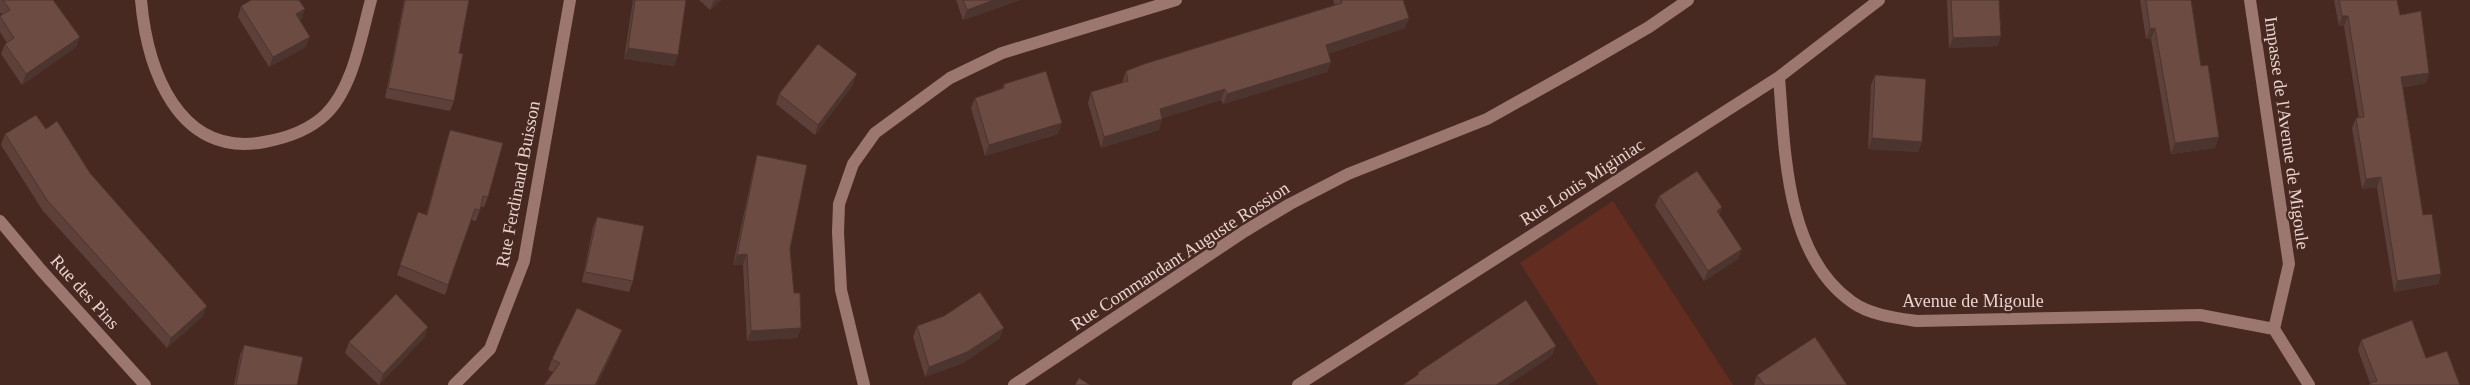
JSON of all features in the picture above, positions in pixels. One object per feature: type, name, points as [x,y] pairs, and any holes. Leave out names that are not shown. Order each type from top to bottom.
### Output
[{"type":"street","points":[[142,0],[143,21],[161,85],[179,115],[208,137],[246,146],[292,137],[326,115],[348,83],[371,0]]},
{"type":"street","name":"Rue Ferdinand Buisson","points":[[454,385],[490,349],[524,261],[570,0]]},
{"type":"street","points":[[864,385],[841,290],[838,232],[839,204],[854,164],[875,133],[950,78],[1002,54],[1176,0]]},
{"type":"street","name":"Rue Commandant Auguste Rossion","points":[[1014,385],[1238,236],[1290,204],[1348,174],[1487,118],[1580,67],[1649,26],[1688,0]]},
{"type":"street","name":"Rue Louis Miginiac","points":[[1298,385],[1779,77],[1879,0]]},
{"type":"street","name":"Impasse de l'Avenue de Migoule","points":[[2250,0],[2289,264],[2274,329]]},
{"type":"street","name":"Avenue de Migoule","points":[[1779,77],[1787,181],[1798,218],[1813,258],[1823,273],[1853,303],[1872,312],[1917,322],[2200,315],[2274,329]]},
{"type":"street","name":"Rue des Pins","points":[[0,221],[41,270],[146,385]]},
{"type":"street","points":[[2274,329],[2309,385]]},
{"type":"shaded area","points":[[1613,201],[1733,385],[1598,385],[1520,263]]},
{"type":"building","points":[[3,0],[53,0],[80,37],[26,74],[5,44],[14,38],[0,16],[10,10]]},
{"type":"building","points":[[251,0],[299,0],[305,9],[296,14],[310,37],[273,57],[241,6]]},
{"type":"building","points":[[405,0],[469,0],[459,53],[463,54],[454,101],[388,88]]},
{"type":"building","points":[[635,0],[686,0],[678,55],[628,48]]},
{"type":"building","points":[[963,0],[994,0],[967,10]]},
{"type":"building","points":[[1341,0],[1403,0],[1409,18],[1326,45],[1331,62],[1227,94],[1225,89],[1160,109],[1162,119],[1104,137],[1091,92],[1128,81],[1126,71],[1342,3]]},
{"type":"building","points":[[1951,0],[1999,0],[2001,36],[1953,38]]},
{"type":"building","points":[[2146,0],[2191,0],[2201,66],[2208,65],[2219,137],[2175,143],[2155,28],[2150,29]]},
{"type":"building","points":[[2339,0],[2397,0],[2400,15],[2421,11],[2429,73],[2401,77],[2423,215],[2432,214],[2441,274],[2397,281],[2381,177],[2366,179],[2356,118],[2364,117],[2348,16],[2342,16]]},
{"type":"building","points":[[818,44],[857,74],[818,125],[779,94]]},
{"type":"building","points":[[1046,71],[1062,123],[989,145],[975,98],[1004,88],[1004,84]]},
{"type":"building","points":[[1875,75],[1926,79],[1922,142],[1872,138]]},
{"type":"building","points":[[36,115],[46,129],[57,121],[90,173],[207,306],[171,338],[47,200],[5,134]]},
{"type":"building","points":[[450,130],[503,143],[488,197],[483,196],[480,210],[475,209],[448,285],[400,265],[418,212],[427,215]]},
{"type":"building","points":[[757,155],[807,165],[790,249],[794,293],[800,293],[801,328],[751,331],[747,254],[737,255]]},
{"type":"building","points":[[1697,171],[1722,207],[1717,211],[1742,249],[1708,271],[1659,196]]},
{"type":"building","points":[[597,217],[644,226],[633,281],[585,272]]},
{"type":"building","points":[[980,292],[1004,328],[967,352],[929,367],[917,326],[944,316]]},
{"type":"building","points":[[396,294],[428,327],[383,374],[349,342]]},
{"type":"building","points":[[1526,300],[1556,346],[1496,385],[1403,385],[1419,374],[1417,373]]},
{"type":"building","points":[[577,308],[622,330],[595,385],[544,385],[560,363],[552,359]]},
{"type":"building","points":[[2412,320],[2426,358],[2447,351],[2460,385],[2371,385],[2370,383],[2377,381],[2361,340]]},
{"type":"building","points":[[1815,337],[1847,385],[1764,385],[1757,375]]},
{"type":"building","points":[[244,345],[303,357],[297,385],[236,385]]},
{"type":"building","points":[[1079,378],[1090,385],[1075,385]]}]
